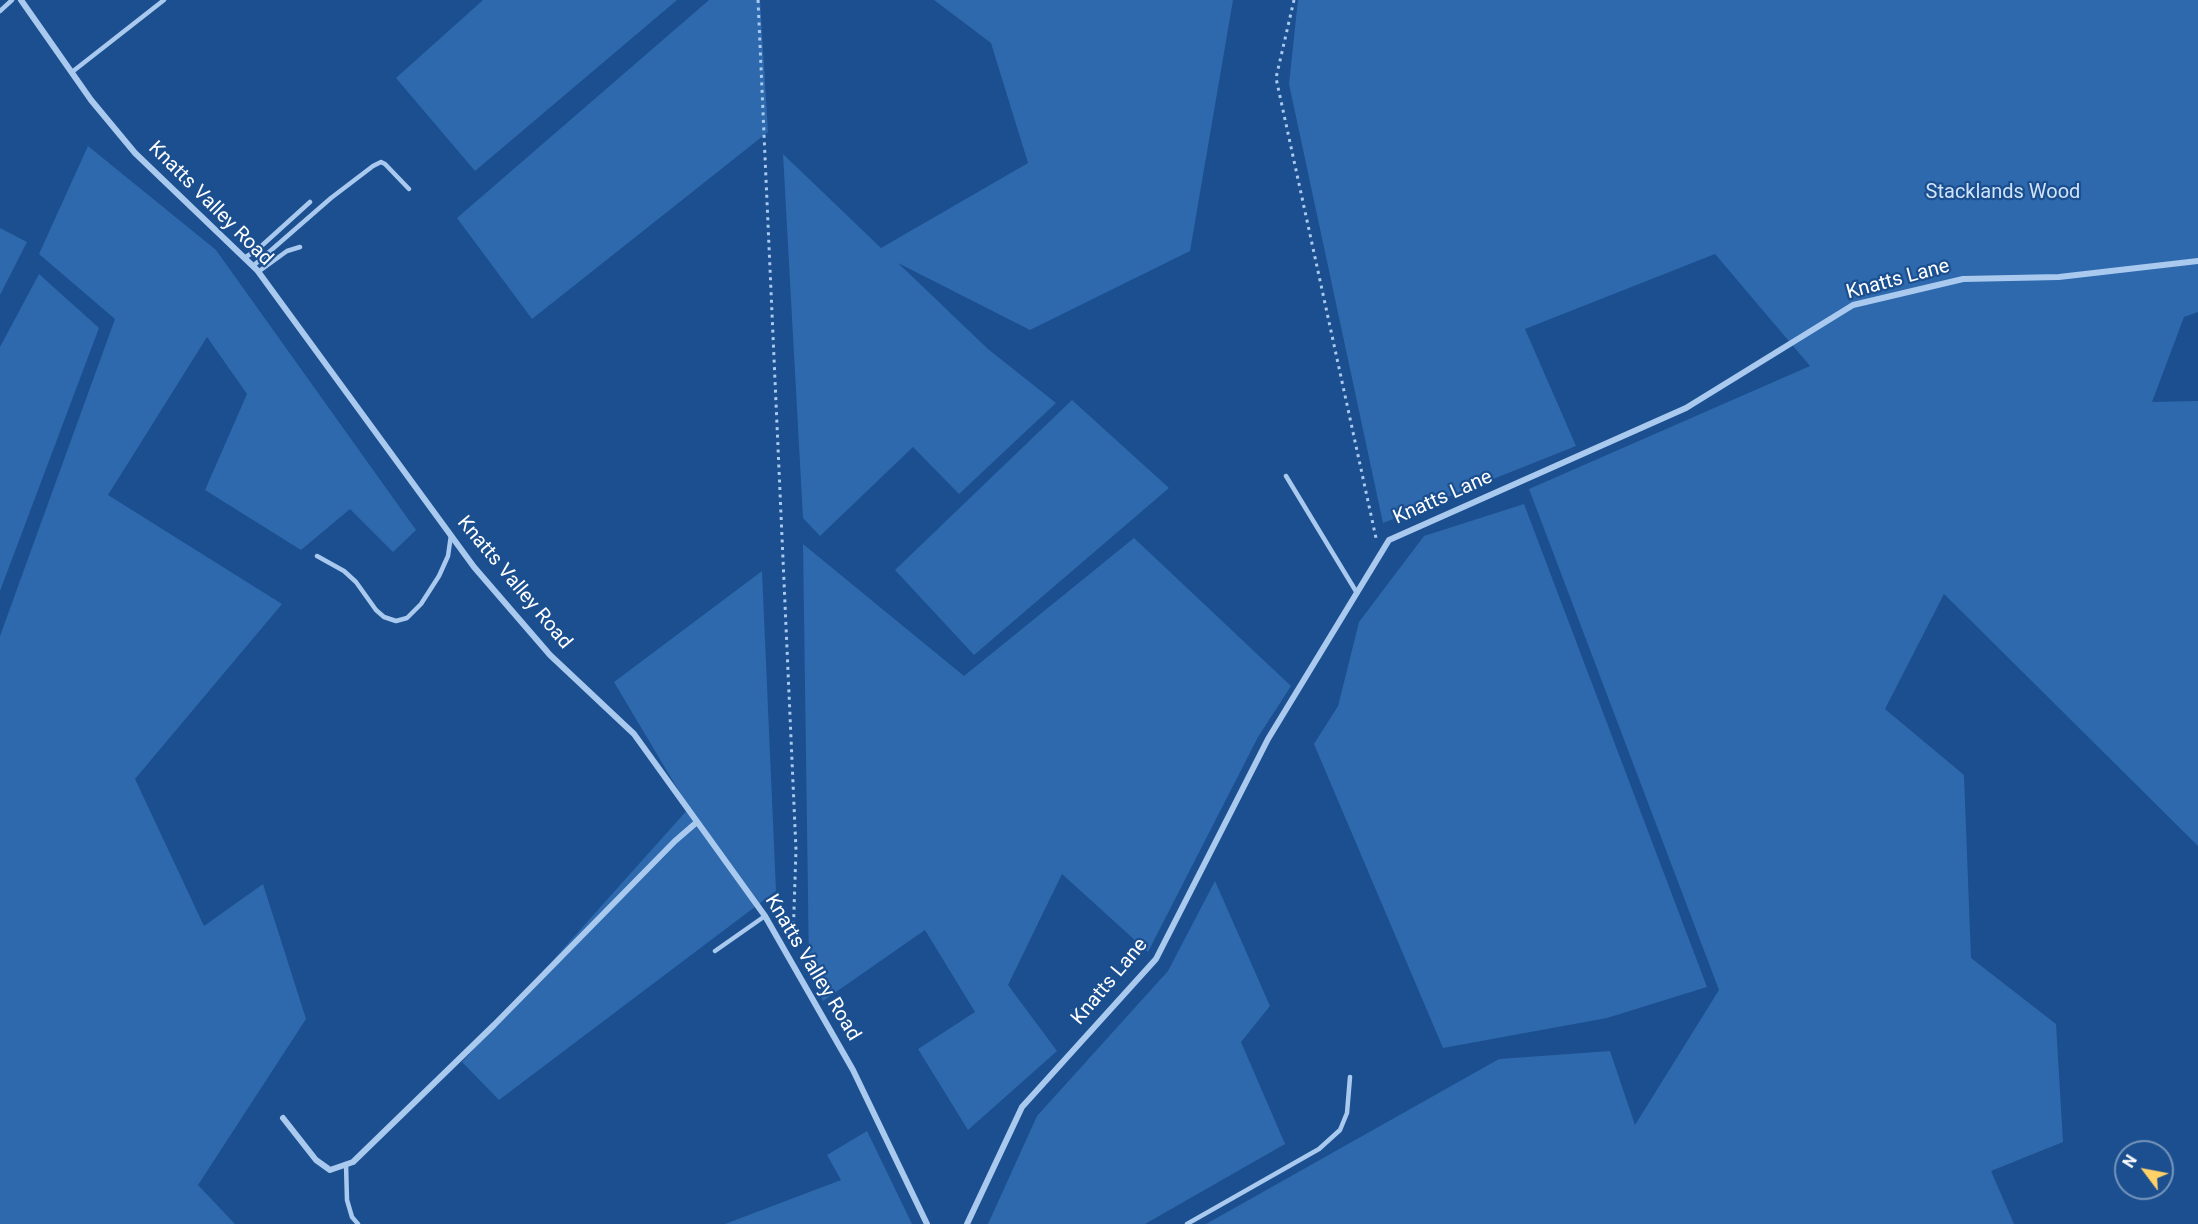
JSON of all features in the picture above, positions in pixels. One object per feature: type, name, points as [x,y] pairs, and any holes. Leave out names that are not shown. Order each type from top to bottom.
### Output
[{"type":"street","name":"Knatts Valley Road","points":[[21,0],[91,100],[135,153],[255,269],[474,567],[550,655],[634,734],[765,916],[853,1070],[927,1224]]},
{"type":"street","name":"Knatts Lane","points":[[967,1224],[1022,1107],[1156,959],[1268,739],[1389,540],[1686,408],[1853,305],[1963,279],[2059,277],[2198,261]]},
{"type":"street","points":[[283,1118],[316,1160],[330,1170],[353,1162],[432,1086],[675,840],[697,822]]},
{"type":"lane","points":[[0,11],[12,0]]},
{"type":"lane","points":[[72,72],[164,0]]},
{"type":"lane","points":[[255,269],[331,198],[373,166],[381,162],[385,164],[410,189]]},
{"type":"lane","points":[[244,258],[267,242],[310,202]]},
{"type":"lane","points":[[255,269],[287,251],[300,248]]},
{"type":"lane","points":[[1286,476],[1357,593]]},
{"type":"lane","points":[[317,556],[344,571],[356,582],[384,618],[396,621],[407,618],[421,603],[439,576],[448,556],[451,535]]},
{"type":"lane","points":[[715,951],[765,916]]},
{"type":"lane","points":[[1186,1224],[1319,1149],[1340,1130],[1347,1113],[1350,1077]]},
{"type":"lane","points":[[346,1164],[351,1217],[358,1224]]},
{"type":"path","points":[[758,0],[796,850],[792,940]]},
{"type":"path","points":[[1294,0],[1276,78],[1380,555]]},
{"type":"green space","points":[[483,0],[677,0],[475,171],[396,78]]},
{"type":"green space","points":[[709,0],[760,0],[768,132],[532,319],[457,218]]},
{"type":"green space","points":[[934,0],[1233,0],[1190,251],[1030,330],[898,263],[988,349],[1056,403],[959,494],[913,447],[820,536],[803,518],[783,154],[881,248],[1028,163],[991,43]]},
{"type":"green space","name":"Stacklands Wood","points":[[1298,0],[2198,0],[2198,312],[2184,317],[2152,402],[2198,401],[2198,846],[1944,594],[1885,709],[1964,775],[1971,958],[2056,1024],[2063,1142],[1991,1171],[2014,1224],[1206,1224],[1499,1059],[1610,1051],[1635,1125],[1719,990],[1529,489],[1810,366],[1715,254],[1525,329],[1576,446],[1383,523],[1289,84]]},
{"type":"green space","points":[[88,146],[216,250],[416,530],[393,552],[350,509],[301,550],[205,490],[247,394],[207,337],[108,495],[282,604],[135,779],[204,926],[263,884],[306,1019],[198,1185],[235,1224],[0,1224],[0,636],[115,319],[39,254]]},
{"type":"green space","points":[[0,228],[27,242],[0,295]]},
{"type":"green space","points":[[39,274],[99,328],[0,591],[0,347]]},
{"type":"green space","points":[[1072,400],[1169,488],[974,655],[895,570]]},
{"type":"green space","points":[[1524,504],[1707,987],[1607,1018],[1443,1048],[1314,744],[1338,706],[1359,622],[1424,536]]},
{"type":"green space","points":[[1134,538],[1291,686],[1258,737],[1148,952],[1062,874],[1008,985],[1057,1051],[968,1130],[918,1049],[975,1012],[925,930],[823,1001],[809,967],[803,544],[964,676]]},
{"type":"green space","points":[[762,571],[776,891],[499,1100],[462,1062],[689,808],[614,682]]},
{"type":"green space","points":[[1215,881],[1270,1006],[1241,1042],[1285,1144],[1145,1224],[988,1224],[1037,1116],[1168,971]]},
{"type":"green space","points":[[867,1131],[912,1224],[725,1224],[841,1180],[827,1155]]}]
